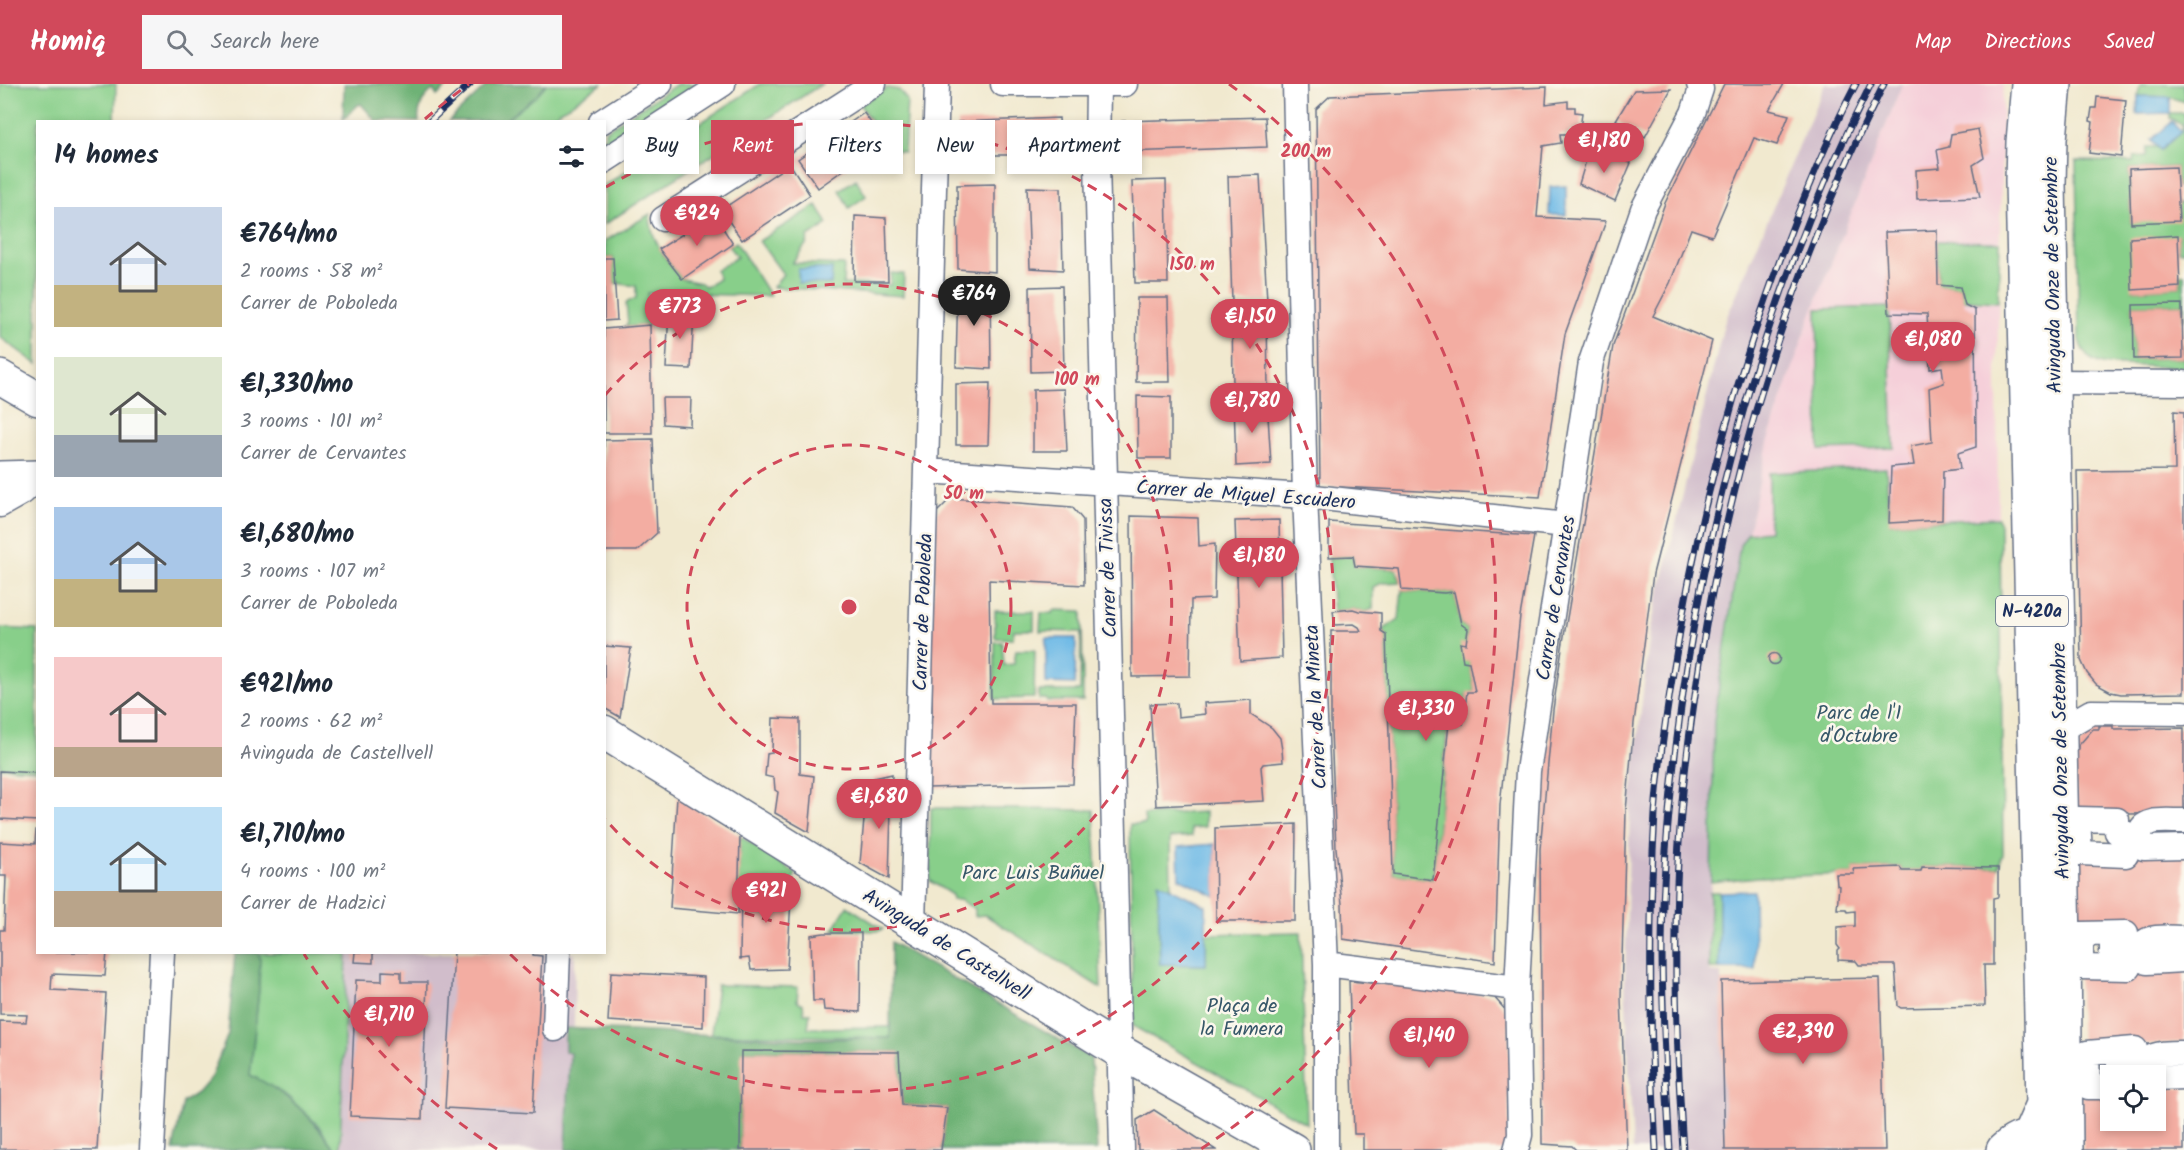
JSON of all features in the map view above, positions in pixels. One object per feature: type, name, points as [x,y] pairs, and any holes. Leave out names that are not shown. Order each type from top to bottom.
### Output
[{"type":"main road","name":"Avinguda Onze de Setembre","points":[[2016,1143],[2043,1104],[2022,181],[2028,84]]},
{"type":"main road","name":"Avinguda Onze de Setembre","points":[[2055,84],[2049,184],[2065,954],[2066,1150]]},
{"type":"main road","points":[[0,373],[36,381]]},
{"type":"main road","points":[[0,373],[36,388]]},
{"type":"main road","points":[[0,373],[36,398]]},
{"type":"main road","points":[[0,478],[36,478]]},
{"type":"main road","name":"Avinguda de Castellvell","points":[[606,733],[1119,1051],[1293,1150]]},
{"type":"main road","name":"N-420a","points":[[2016,1143],[2049,1141],[2061,1150]]},
{"type":"street","points":[[604,120],[660,84]]},
{"type":"street","points":[[606,160],[723,84]]},
{"type":"street","points":[[663,219],[874,84]]},
{"type":"street","name":"Carrer de Poboleda","points":[[913,924],[937,84]]},
{"type":"street","points":[[1003,84],[1125,84]]},
{"type":"street","name":"Carrer de la Mineta","points":[[1295,84],[1305,496],[1326,964],[1326,1150]]},
{"type":"street","name":"Carrer de Cervantes","points":[[1521,1145],[1517,988],[1528,771],[1591,362],[1643,209],[1692,113],[1701,89],[1700,84]]},
{"type":"street","name":"Carrer de Tivissa","points":[[1098,85],[1097,162],[1104,483],[1115,820],[1122,1150]]},
{"type":"street","points":[[2054,382],[2184,383]]},
{"type":"street","name":"Carrer de Miquel Escudero","points":[[926,471],[1305,496],[1566,525]]},
{"type":"street","points":[[0,505],[22,492],[36,480]]},
{"type":"street","points":[[2059,685],[2091,712]]},
{"type":"street","points":[[2060,730],[2091,712],[2184,712]]},
{"type":"street","points":[[2184,821],[2147,822],[2141,827],[2140,835],[2140,843],[2144,848],[2184,847]]},
{"type":"street","points":[[2184,938],[2148,939],[2142,943],[2140,949],[2141,956],[2147,962],[2184,960]]},
{"type":"street","points":[[152,1150],[162,954]]},
{"type":"street","points":[[555,1029],[558,954]]},
{"type":"street","points":[[1326,964],[1517,988]]},
{"type":"street","points":[[2100,1087],[2088,1088],[2087,1053],[2134,1049],[2136,1060],[2119,1062],[2119,1065]]},
{"type":"street","points":[[2147,1065],[2148,1059],[2154,1054],[2184,1053]]},
{"type":"street","points":[[2166,1078],[2184,1077]]},
{"type":"shaded area","points":[[1825,84],[1902,84],[1809,320],[1770,434],[1748,533],[1740,545],[1714,720],[1709,972],[1721,973],[1725,1150],[1633,1150],[1625,980],[1630,807],[1650,631],[1724,324]]},
{"type":"shaded area","points":[[1902,84],[2003,84],[1997,377],[1998,518],[1748,533],[1770,434],[1809,320]]},
{"type":"shaded area","points":[[347,954],[575,954],[574,1027],[565,1027],[566,1052],[570,1052],[566,1150],[341,1150]]},
{"type":"green space","points":[[0,84],[116,84],[115,120],[36,120],[36,363],[0,337]]},
{"type":"green space","points":[[344,84],[450,84],[437,96],[433,90],[426,96],[420,108],[419,120],[375,120],[361,104],[343,120]]},
{"type":"green space","points":[[488,84],[546,84],[536,96],[505,120],[450,120]]},
{"type":"green space","points":[[546,84],[602,84],[547,120],[506,120],[536,96]]},
{"type":"green space","points":[[677,84],[703,84],[648,120],[624,120],[624,136],[606,147],[606,130]]},
{"type":"green space","points":[[760,84],[822,84],[766,120],[711,120],[711,156],[699,163],[699,124]]},
{"type":"green space","points":[[2140,84],[2184,84],[2184,102],[2170,97],[2138,96]]},
{"type":"green space","points":[[887,88],[899,90],[907,100],[904,152],[903,120],[870,120],[860,105]]},
{"type":"green space","points":[[2170,113],[2184,113],[2184,186],[2177,187],[2176,167],[2129,169],[2131,223],[2178,204],[2184,204],[2184,251],[2179,251],[2178,236],[2133,290],[2180,287],[2180,274],[2184,274],[2184,320],[2182,304],[2133,305],[2134,359],[2183,358],[2184,343],[2184,368],[2103,364],[2087,356],[2079,339],[2076,161],[2133,162],[2134,157],[2146,156],[2147,147],[2157,147],[2161,150],[2181,132],[2183,125],[2170,119]]},
{"type":"green space","points":[[624,173],[682,174],[606,223],[606,184]]},
{"type":"green space","points":[[856,179],[866,196],[849,208],[839,190]]},
{"type":"green space","points":[[817,205],[828,224],[808,237],[807,243],[792,263],[844,265],[843,284],[890,285],[891,273],[904,274],[903,296],[773,287],[783,274],[759,241]]},
{"type":"green space","points":[[650,214],[653,233],[665,257],[682,279],[701,283],[706,287],[719,279],[716,270],[737,257],[729,247],[736,242],[770,296],[648,293],[650,325],[625,327],[628,322],[626,303],[636,298],[636,286],[614,283],[613,258],[606,258],[606,240]]},
{"type":"green space","points":[[1937,241],[2000,242],[1998,302],[1963,300],[1960,287],[1938,285]]},
{"type":"green space","points":[[1889,307],[1894,448],[1819,450],[1817,309]]},
{"type":"green space","name":"Parc de l'1 d'Octubre","points":[[1886,468],[1890,523],[1998,518],[2000,525],[2003,854],[1998,868],[1922,867],[1921,871],[1902,871],[1900,867],[1854,869],[1854,874],[1758,877],[1711,882],[1714,720],[1740,545],[1748,533],[1769,531],[1769,473]]},
{"type":"green space","points":[[1353,556],[1355,566],[1396,569],[1401,582],[1382,583],[1373,587],[1373,609],[1364,612],[1353,609],[1333,611],[1329,557]]},
{"type":"green space","points":[[1402,590],[1454,592],[1461,624],[1468,629],[1466,644],[1475,692],[1467,693],[1463,724],[1448,723],[1433,880],[1393,874],[1386,634],[1381,631],[1399,619]]},
{"type":"green space","points":[[1054,610],[1082,611],[1083,701],[1039,699],[1039,691],[1080,691],[1081,632],[1040,631],[1041,613],[1053,613]]},
{"type":"green space","points":[[995,611],[1034,611],[1034,630],[1014,630],[1013,639],[995,638]]},
{"type":"green space","points":[[0,628],[36,630],[36,769],[0,767]]},
{"type":"green space","points":[[995,642],[1002,642],[1004,665],[1014,664],[1016,650],[1035,650],[1034,698],[994,699]]},
{"type":"green space","name":"Parc Luis Buñuel","points":[[931,808],[1094,810],[1101,988],[985,915],[975,916],[975,909],[960,900],[952,900],[952,895],[930,881]]},
{"type":"green space","name":"Plaça de la Fumera","points":[[1205,812],[1205,827],[1191,828],[1192,836],[1170,838],[1171,889],[1158,882],[1160,964],[1206,965],[1206,934],[1301,932],[1307,1124],[1133,1026],[1130,824],[1145,824],[1144,815]]},
{"type":"green space","points":[[740,836],[796,874],[792,881],[751,880],[749,890],[738,889]]},
{"type":"green space","points":[[1710,892],[1719,892],[1719,969],[1709,969]]},
{"type":"green space","points":[[847,906],[883,929],[879,931],[833,930]]},
{"type":"green space","points":[[891,942],[1091,1058],[1097,1150],[941,1150],[947,1108],[902,1105],[899,1052],[742,1051],[740,1150],[566,1150],[570,1053],[565,1052],[565,1028],[802,1039],[890,1038]]},
{"type":"green space","points":[[235,954],[258,954],[259,989],[250,1075],[263,1081],[297,1106],[335,1150],[173,1150],[183,1102],[197,1093],[211,1077],[228,1034]]},
{"type":"green space","points":[[258,954],[347,954],[340,1150],[335,1150],[318,1125],[287,1096],[250,1075],[259,989]]},
{"type":"green space","points":[[717,985],[798,987],[797,1001],[803,1004],[804,1013],[810,1013],[808,1028],[891,1027],[891,1038],[711,1034]]},
{"type":"water","points":[[2138,96],[2170,97],[2170,113],[2137,114]]},
{"type":"water","points":[[2172,122],[2181,132],[2160,150],[2151,140]]},
{"type":"water","points":[[1566,186],[1566,215],[1549,215],[1550,187]]},
{"type":"water","points":[[798,269],[832,269],[831,284],[799,283]]},
{"type":"water","points":[[1046,638],[1076,638],[1075,684],[1046,683]]},
{"type":"water","points":[[1215,844],[1216,896],[1179,878],[1178,847]]},
{"type":"water","points":[[1158,882],[1206,906],[1206,965],[1160,964]]},
{"type":"water","points":[[1754,891],[1755,969],[1719,969],[1719,892]]},
{"type":"building","points":[[1724,84],[1784,84],[1769,110],[1789,115],[1777,145],[1754,138],[1712,236],[1691,229],[1670,283],[1653,316],[1712,341],[1653,574],[1634,723],[1626,811],[1621,998],[1627,1150],[1576,1150],[1572,1146],[1542,1144],[1540,849],[1553,710],[1613,346],[1665,203]]},
{"type":"building","points":[[1547,87],[1546,104],[1568,101],[1568,107],[1575,107],[1575,112],[1582,113],[1580,130],[1569,130],[1569,134],[1560,134],[1561,143],[1543,146],[1537,217],[1606,221],[1565,334],[1540,497],[1320,486],[1316,109],[1330,96]]},
{"type":"building","points":[[1671,89],[1645,137],[1616,120],[1634,90]]},
{"type":"building","points":[[2097,97],[2126,100],[2121,157],[2089,153],[2093,122],[2090,121],[2092,108],[2096,108]]},
{"type":"building","points":[[864,113],[869,120],[854,120]]},
{"type":"building","points":[[1265,117],[1267,147],[1142,151],[1142,120]]},
{"type":"building","points":[[1059,118],[1059,120],[1008,120]]},
{"type":"building","points":[[1007,120],[1007,155],[995,155],[995,121]]},
{"type":"building","points":[[1978,129],[1984,158],[1973,165],[1980,197],[1917,199],[1916,170],[1940,168],[1937,150],[1949,147],[1951,134]]},
{"type":"building","points":[[1590,147],[1631,163],[1615,201],[1579,184]]},
{"type":"building","points":[[806,153],[806,171],[798,159]]},
{"type":"building","points":[[2176,167],[2179,221],[2131,223],[2129,169]]},
{"type":"building","points":[[794,170],[810,195],[742,240],[721,210],[775,174],[794,174]]},
{"type":"building","points":[[808,174],[838,174],[818,188]]},
{"type":"building","points":[[1260,175],[1267,301],[1232,302],[1228,176]]},
{"type":"building","points":[[1166,180],[1168,283],[1135,283],[1132,181]]},
{"type":"building","points":[[995,184],[995,272],[958,269],[957,185]]},
{"type":"building","points":[[1027,187],[1061,188],[1063,270],[1030,268]]},
{"type":"building","points":[[714,214],[733,244],[682,279],[659,249]]},
{"type":"building","points":[[855,216],[886,218],[888,281],[854,281]]},
{"type":"building","points":[[1937,230],[1938,285],[1960,287],[1965,305],[1975,310],[1976,447],[1958,453],[1960,469],[1943,471],[1942,520],[1889,523],[1891,467],[1914,465],[1911,446],[1932,442],[1929,388],[1944,383],[1942,367],[1930,369],[1927,314],[1889,313],[1885,232]]},
{"type":"building","points":[[2178,235],[2180,287],[2132,290],[2130,238]]},
{"type":"building","points":[[606,258],[613,258],[617,320],[606,321]]},
{"type":"building","points":[[958,283],[990,285],[991,369],[956,367]]},
{"type":"building","points":[[1062,286],[1064,371],[1031,372],[1030,287]]},
{"type":"building","points":[[1137,298],[1168,298],[1170,382],[1136,382]]},
{"type":"building","points":[[2182,304],[2183,358],[2134,359],[2133,305]]},
{"type":"building","points":[[1267,309],[1268,392],[1233,389],[1232,310]]},
{"type":"building","points":[[669,310],[694,313],[691,369],[666,368]]},
{"type":"building","points":[[650,325],[652,433],[606,433],[606,329]]},
{"type":"building","points":[[990,383],[988,445],[956,445],[956,384]]},
{"type":"building","points":[[1064,389],[1067,451],[1033,451],[1033,390]]},
{"type":"building","points":[[1137,396],[1171,397],[1171,458],[1138,458]]},
{"type":"building","points":[[662,398],[691,398],[690,426],[663,424]]},
{"type":"building","points":[[1267,400],[1271,464],[1236,466],[1234,403]]},
{"type":"building","points":[[2174,411],[2184,412],[2184,693],[2121,694],[2111,692],[2096,684],[2087,673],[2081,660],[2077,471],[2175,470]]},
{"type":"building","points":[[653,439],[657,533],[637,551],[606,551],[606,440]]},
{"type":"building","points":[[951,498],[1072,507],[1083,520],[1084,585],[989,580],[991,703],[1076,703],[1073,784],[928,788],[929,716],[932,716],[932,688],[929,681],[937,512]]},
{"type":"building","points":[[1131,516],[1198,518],[1199,546],[1215,544],[1214,599],[1191,600],[1190,676],[1132,677]]},
{"type":"building","points":[[1279,520],[1282,658],[1240,661],[1235,521]]},
{"type":"building","points":[[1329,522],[1534,536],[1520,616],[1500,805],[1495,962],[1343,939],[1331,730],[1331,631],[1361,631],[1354,624],[1335,625],[1333,611],[1353,609],[1381,613],[1381,631],[1386,634],[1393,874],[1433,880],[1449,723],[1463,724],[1467,692],[1475,692],[1469,662],[1463,661],[1460,643],[1466,644],[1468,629],[1461,624],[1454,592],[1402,590],[1399,569],[1355,566],[1353,556],[1329,557]]},
{"type":"building","points":[[606,646],[631,648],[620,717],[606,709]]},
{"type":"building","points":[[1774,653],[1780,659],[1774,665],[1768,659]]},
{"type":"building","points":[[1251,700],[1251,714],[1272,728],[1280,738],[1282,750],[1283,762],[1263,764],[1261,767],[1264,801],[1156,806],[1150,704],[1177,703],[1178,717],[1205,714],[1204,703]]},
{"type":"building","points":[[773,718],[800,719],[800,774],[814,776],[809,832],[775,813],[778,792],[775,790],[774,778],[765,776],[767,754],[772,753]]},
{"type":"building","points":[[2099,726],[2113,726],[2113,729],[2184,728],[2184,813],[2076,815],[2075,751],[2079,750],[2079,745],[2093,729],[2099,729]]},
{"type":"building","points":[[0,771],[36,773],[36,821],[0,819]]},
{"type":"building","points":[[892,774],[889,879],[860,863],[864,820],[878,813],[874,778]]},
{"type":"building","points":[[677,797],[740,836],[738,914],[670,908]]},
{"type":"building","points":[[1296,824],[1295,921],[1216,921],[1215,828]]},
{"type":"building","points":[[36,830],[36,954],[107,954],[105,976],[52,974],[51,990],[106,993],[97,1150],[0,1149],[0,1021],[26,1022],[27,1015],[0,1014],[0,930],[4,930],[6,876],[0,876],[0,842],[35,844]]},
{"type":"building","points":[[2184,852],[2184,929],[2078,932],[2077,855]]},
{"type":"building","points":[[1900,867],[1902,871],[1921,871],[1922,867],[1998,868],[1998,897],[1993,898],[1993,965],[1984,965],[1985,1006],[1901,1008],[1898,1006],[1895,965],[1859,965],[1856,961],[1838,960],[1840,949],[1837,945],[1837,927],[1855,926],[1855,911],[1847,912],[1846,909],[1837,909],[1839,886],[1836,874],[1854,874],[1853,869]]},
{"type":"building","points":[[750,880],[792,881],[787,969],[751,970],[749,958],[740,959],[741,890],[749,890]]},
{"type":"building","points":[[861,933],[860,1012],[824,1010],[823,1001],[813,1001],[811,935]]},
{"type":"building","points":[[355,954],[373,954],[373,963],[354,962]]},
{"type":"building","points":[[454,954],[542,956],[533,1113],[445,1108]]},
{"type":"building","points":[[2078,967],[2184,970],[2184,1042],[2081,1048]]},
{"type":"building","points":[[382,971],[401,972],[401,982],[427,982],[422,1119],[350,1116],[356,980],[382,981]]},
{"type":"building","points":[[611,972],[704,977],[703,1027],[608,1021]]},
{"type":"building","points":[[1880,978],[1885,1150],[1725,1150],[1721,981]]},
{"type":"building","points":[[1349,981],[1493,996],[1509,1014],[1509,1150],[1363,1150],[1363,1134],[1354,1134]]},
{"type":"building","points":[[741,1051],[899,1052],[902,1105],[947,1108],[941,1150],[740,1150]]},
{"type":"building","points":[[2184,1087],[2184,1150],[2083,1150],[2082,1096],[2100,1092],[2100,1131],[2166,1131],[2166,1088]]},
{"type":"building","points":[[1154,1110],[1216,1150],[1138,1150],[1137,1120]]},
{"type":"railway","points":[[431,120],[470,84]]},
{"type":"railway","points":[[1656,1150],[1651,982],[1651,898],[1655,814],[1669,695],[1693,560],[1715,467],[1756,328],[1811,182],[1856,84]]},
{"type":"railway","points":[[1670,1150],[1663,997],[1664,876],[1677,735],[1700,591],[1735,441],[1780,295],[1838,153],[1871,84]]},
{"type":"railway","points":[[1683,1150],[1676,982],[1678,856],[1690,734],[1714,581],[1749,435],[1795,291],[1822,221],[1884,84]]}]
